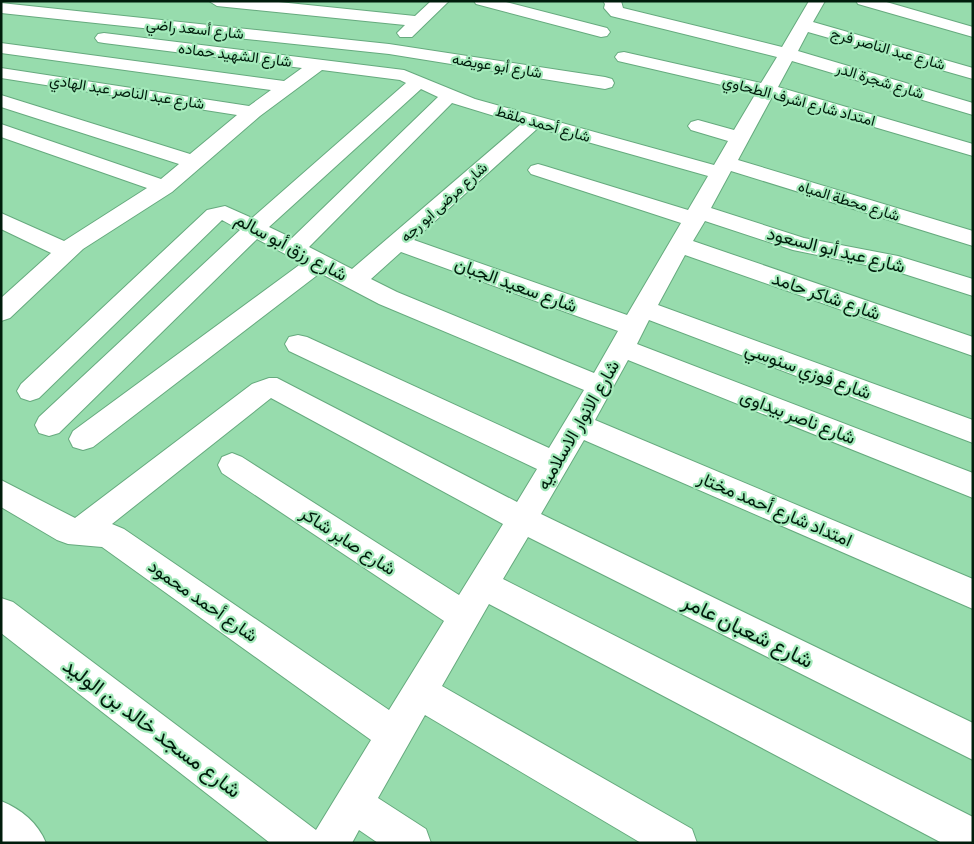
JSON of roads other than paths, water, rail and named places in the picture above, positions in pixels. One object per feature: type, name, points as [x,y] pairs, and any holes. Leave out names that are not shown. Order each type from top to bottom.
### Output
[{"type":"street","points":[[217,1],[420,21]]},
{"type":"street","points":[[367,70],[441,1]]},
{"type":"street","points":[[482,1],[601,32]]},
{"type":"street","name":"شارع شجرة الدر","points":[[610,1],[614,4],[612,8],[617,12],[788,54],[973,109]]},
{"type":"street","name":"شارع الانوار الاسلاميه","points":[[330,843],[578,425],[698,216],[817,1]]},
{"type":"street","points":[[864,1],[973,32]]},
{"type":"street","name":"شارع أسعد راضي","points":[[1,8],[389,49]]},
{"type":"street","name":"شارع عبد الناصر فرج","points":[[804,25],[973,74]]},
{"type":"street","name":"شارع الشهيد حماده","points":[[104,38],[367,70]]},
{"type":"street","points":[[1,48],[286,87]]},
{"type":"street","name":"شارع أبو عويضه","points":[[389,49],[606,83]]},
{"type":"street","name":"امتداد شارع اشرف الطحاوي","points":[[624,57],[768,90],[973,150]]},
{"type":"street","points":[[1,312],[75,244],[164,187],[253,112],[318,65]]},
{"type":"street","name":"شارع أحمد ملقط","points":[[367,70],[404,75],[450,95],[534,122],[724,168]]},
{"type":"street","name":"شارع عبد الناصر عبد الهادي","points":[[1,73],[76,83],[253,112]]},
{"type":"street","points":[[49,425],[256,227],[419,81]]},
{"type":"street","points":[[295,248],[450,95]]},
{"type":"street","points":[[1,101],[194,162]]},
{"type":"street","name":"شارع مرضى ابو رجه","points":[[354,281],[534,122]]},
{"type":"street","points":[[698,126],[741,138]]},
{"type":"street","points":[[1,130],[164,187]]},
{"type":"street","name":"شارع محطة المياه","points":[[724,168],[973,239]]},
{"type":"street","name":"شارع عيد أبو السعود","points":[[538,170],[800,245],[898,264],[973,288]]},
{"type":"street","name":"شارع رزق أبو سالم","points":[[30,390],[215,216],[225,213],[256,227],[354,281],[426,315],[600,386]]},
{"type":"street","points":[[1,220],[67,252]]},
{"type":"street","name":"شارع سعيد الجبان","points":[[398,243],[634,328]]},
{"type":"street","name":"شارع شاكر حامد","points":[[680,245],[973,347]]},
{"type":"street","points":[[83,439],[320,262]]},
{"type":"street","name":"شارع فوزي سنوسي","points":[[634,328],[973,432]]},
{"type":"street","name":"شارع ناصر بيداوى","points":[[634,328],[973,486]]},
{"type":"street","points":[[298,344],[555,464]]},
{"type":"street","name":"شارع شعبان عامر","points":[[81,531],[269,388],[277,388],[523,520],[973,742]]},
{"type":"street","name":"امتداد شارع أحمد مختار","points":[[578,425],[973,594]]},
{"type":"street","name":"شارع صابر شاكر","points":[[232,465],[464,616]]},
{"type":"street","name":"شارع أحمد محمود","points":[[1,492],[68,531],[97,532],[113,538],[394,736]]},
{"type":"street","points":[[483,585],[973,838]]},
{"type":"street","name":"شارع مسجد خالد بن الوليد","points":[[1,612],[302,843]]},
{"type":"street","points":[[420,692],[678,843]]},
{"type":"street","points":[[353,804],[412,843]]},
{"type":"street","points":[[1,820],[27,843]]}]
